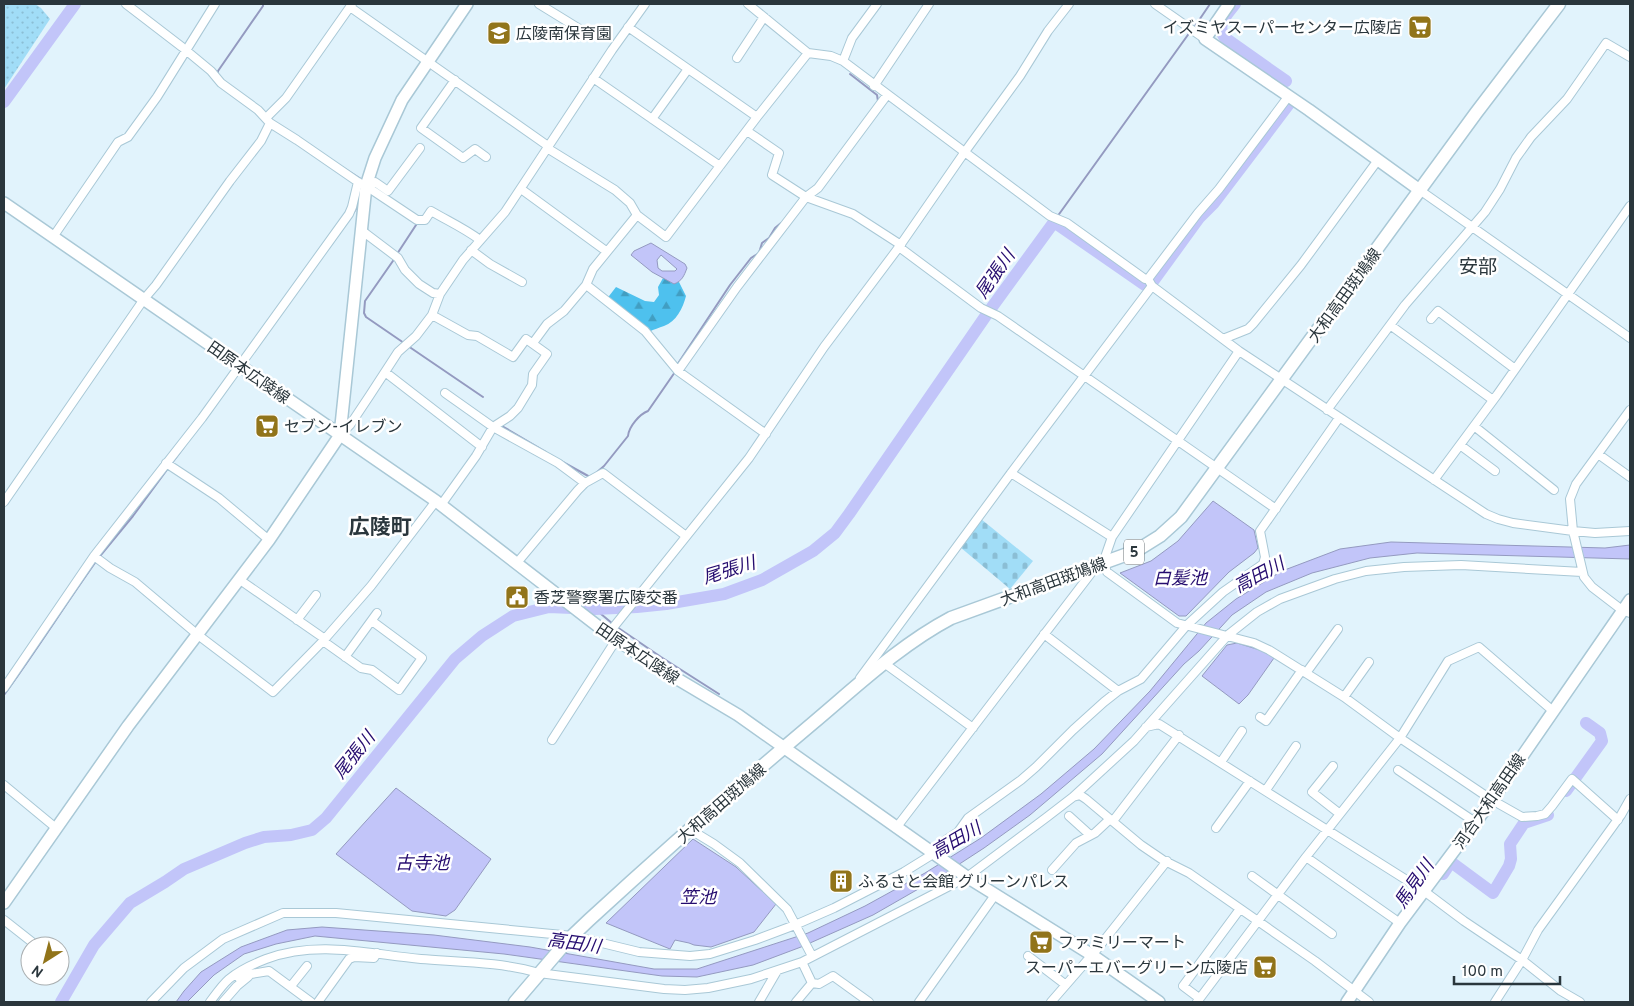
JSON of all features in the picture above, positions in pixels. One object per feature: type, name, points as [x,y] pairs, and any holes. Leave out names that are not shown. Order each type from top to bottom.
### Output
[{"type":"main road","points":[[4,903],[137,714],[269,540],[340,435],[361,230],[375,158],[402,100],[467,4]]},
{"type":"main road","points":[[1229,4],[1201,36],[1309,110],[1420,190]]},
{"type":"main road","name":"大和高田斑鳩線","points":[[515,1002],[570,938],[630,882],[884,662],[934,627],[951,618],[1136,551],[1160,536],[1180,517],[1476,113],[1559,4]]},
{"type":"main road","name":"田原本広陵線","points":[[4,203],[438,503],[586,618],[615,628],[664,671],[738,715],[965,876],[1092,955],[1151,1000]]},
{"type":"main road","name":"河合大和高田線","points":[[1347,1002],[1358,994],[1400,923],[1427,893],[1553,710],[1626,612],[1630,600]]},
{"type":"street","points":[[126,4],[186,50],[211,71],[221,83],[297,140],[368,188],[419,220],[424,220],[431,211],[448,221],[454,222],[480,240]]},
{"type":"street","points":[[53,237],[118,142],[128,138],[215,4]]},
{"type":"street","points":[[539,4],[578,28]]},
{"type":"street","points":[[340,435],[350,424],[384,372],[432,315],[440,294],[471,250],[498,220],[521,189],[593,78],[645,4]]},
{"type":"street","points":[[748,4],[808,53],[831,56],[842,61],[1050,216],[1063,222],[1150,282],[1239,352],[1473,506],[1498,520],[1574,533],[1630,531]]},
{"type":"street","points":[[842,61],[852,38],[878,4]]},
{"type":"street","points":[[874,86],[929,4]]},
{"type":"street","points":[[552,740],[615,628],[634,601],[749,458],[824,347],[900,246],[1020,76],[1048,31],[1069,4]]},
{"type":"street","points":[[1155,4],[1201,36]]},
{"type":"street","points":[[4,502],[144,299],[261,141],[269,118],[286,98],[351,5],[548,147],[615,190],[630,203],[637,215],[666,237],[808,53]]},
{"type":"street","points":[[737,58],[764,17]]},
{"type":"street","points":[[628,27],[757,117]]},
{"type":"street","points":[[1327,410],[1390,325],[1492,201],[1516,158],[1536,132],[1567,98],[1606,43],[1630,58]]},
{"type":"street","points":[[652,119],[688,69]]},
{"type":"street","points":[[593,78],[720,166]]},
{"type":"street","points":[[455,80],[422,128],[463,158],[475,150],[486,157]]},
{"type":"street","points":[[678,371],[736,287],[806,197],[818,188],[887,95]]},
{"type":"street","points":[[854,688],[1084,376],[1198,213],[1219,189],[1288,97]]},
{"type":"street","points":[[747,131],[779,153],[772,175],[806,197],[853,214],[900,246],[984,310],[995,315],[1276,509]]},
{"type":"street","points":[[4,688],[147,490],[169,465],[349,214],[352,207],[375,182],[388,191],[420,148]]},
{"type":"street","points":[[1223,339],[1248,329],[1253,324],[1300,265],[1378,160]]},
{"type":"street","points":[[521,189],[606,251]]},
{"type":"street","points":[[1420,190],[1630,338]]},
{"type":"street","points":[[1434,480],[1494,400],[1630,208]]},
{"type":"street","points":[[533,343],[547,324],[564,311],[586,285],[593,269],[606,251],[637,215]]},
{"type":"street","points":[[361,230],[396,257],[405,270],[420,284],[433,293],[440,294]]},
{"type":"street","points":[[471,250],[490,264],[522,282]]},
{"type":"street","points":[[589,287],[645,331],[678,371],[766,434]]},
{"type":"street","points":[[1431,319],[1438,310],[1516,369]]},
{"type":"street","points":[[97,559],[135,582],[198,635],[273,692],[324,640],[371,586],[482,447],[493,427],[514,412],[532,385],[533,374],[547,354],[526,338],[513,358],[476,336],[468,335],[432,315]]},
{"type":"street","points":[[1390,325],[1494,400]]},
{"type":"street","points":[[896,828],[1044,634],[1100,565],[1112,537],[1239,352]]},
{"type":"street","points":[[384,372],[482,447]]},
{"type":"street","points":[[445,393],[493,427],[558,463],[586,483]]},
{"type":"street","points":[[1626,612],[1592,587],[1581,570],[1570,500],[1572,492],[1630,410]]},
{"type":"street","points":[[151,1002],[184,968],[223,939],[284,912],[336,913],[570,938],[639,952],[690,956],[710,954],[755,940],[796,926],[834,908],[935,855],[946,840],[958,832],[968,818],[1021,780],[1049,755],[1072,730],[1118,691],[1141,680],[1223,592],[1263,564],[1265,557],[1260,532],[1339,418]]},
{"type":"street","points":[[1474,426],[1554,490]]},
{"type":"street","points":[[1460,445],[1495,471]]},
{"type":"street","points":[[1598,454],[1630,477]]},
{"type":"street","points":[[169,465],[218,498],[269,540]]},
{"type":"street","points":[[1011,473],[1112,537]]},
{"type":"street","points":[[516,564],[586,483],[603,474],[686,536]]},
{"type":"street","points":[[1100,565],[1173,620],[1254,643],[1304,672],[1344,697],[1400,738],[1492,800],[1522,817],[1544,814],[1574,781],[1618,820]]},
{"type":"street","points":[[210,1002],[228,979],[256,963],[294,951],[333,948],[520,968],[664,989],[708,988],[777,971],[802,962],[810,953],[965,876],[1073,797],[1146,727],[1225,634],[1280,599],[1334,579],[1366,571],[1413,566],[1462,565],[1581,570]]},
{"type":"street","points":[[240,580],[345,657],[362,668],[372,670],[400,690],[422,658],[372,621]]},
{"type":"street","points":[[297,620],[316,595]]},
{"type":"street","points":[[345,657],[377,613]]},
{"type":"street","points":[[1260,717],[1266,721],[1338,629]]},
{"type":"street","points":[[1044,634],[1118,691]]},
{"type":"street","points":[[1240,909],[1183,986],[1198,1000],[1306,857],[1400,738],[1448,661],[1479,647],[1553,710]]},
{"type":"street","points":[[884,662],[973,728]]},
{"type":"street","points":[[1344,697],[1369,662]]},
{"type":"street","points":[[1146,727],[1160,724],[1266,790],[1427,893],[1580,1002]]},
{"type":"street","points":[[1221,762],[1242,731]]},
{"type":"street","points":[[1052,870],[1076,843],[1112,820],[1179,735]]},
{"type":"street","points":[[1266,790],[1296,746]]},
{"type":"street","points":[[1333,766],[1312,792],[1340,814]]},
{"type":"street","points":[[1398,770],[1476,822]]},
{"type":"street","points":[[1216,828],[1250,781]]},
{"type":"street","points":[[4,785],[56,828]]},
{"type":"street","points":[[1073,797],[1080,795],[1086,799],[1141,845],[1189,873],[1369,1002]]},
{"type":"street","points":[[1495,1002],[1522,960],[1538,930],[1618,820],[1630,799]]},
{"type":"street","points":[[1069,816],[1090,835]]},
{"type":"street","points":[[691,830],[740,863],[787,909],[810,953]]},
{"type":"street","points":[[1306,857],[1400,923]]},
{"type":"street","points":[[1051,1002],[1092,955],[1167,861]]},
{"type":"street","points":[[1252,876],[1332,934]]},
{"type":"street","points":[[919,1002],[995,895]]},
{"type":"street","points":[[4,920],[24,936]]},
{"type":"street","points":[[318,1002],[349,959],[354,957],[374,958],[377,953]]},
{"type":"street","points":[[1028,956],[1066,985]]},
{"type":"street","points":[[802,962],[812,983]]},
{"type":"street","points":[[291,986],[307,966]]},
{"type":"street","points":[[228,979],[236,981],[246,973],[269,971],[311,1002]]},
{"type":"street","points":[[759,1002],[777,971]]},
{"type":"street","points":[[223,1002],[251,974]]},
{"type":"street","points":[[812,983],[819,984],[833,976],[869,1002]]},
{"type":"street","points":[[796,1002],[812,983]]},
{"type":"green space","points":[[4,4],[35,4],[50,19],[4,89]]},
{"type":"green space","points":[[663,278],[674,283],[679,282],[686,296],[681,310],[672,321],[649,332],[606,300],[616,287],[645,301],[654,302],[659,295],[658,287]]},
{"type":"green space","points":[[981,519],[1033,561],[1010,589],[960,547]]},
{"type":"water","points":[[651,243],[685,264],[687,268],[682,278],[674,284],[652,272],[631,255],[634,251]],"holes":[[[661,255],[677,269],[675,271],[662,271],[658,268],[657,260]]]},
{"type":"water","name":"白髪池","points":[[1213,501],[1254,530],[1258,548],[1229,572],[1186,616],[1179,616],[1120,573],[1151,561],[1178,541]]},
{"type":"water","points":[[1391,542],[1605,548],[1630,545],[1630,559],[1417,553],[1370,558],[1312,573],[1266,592],[1232,615],[1199,651],[1184,664],[1102,754],[1030,815],[941,876],[873,915],[801,947],[753,965],[697,977],[662,976],[504,954],[315,936],[276,944],[244,954],[214,975],[187,1002],[176,1002],[201,972],[241,947],[287,930],[322,927],[434,935],[530,947],[654,969],[697,969],[808,933],[865,906],[925,873],[981,838],[1041,794],[1094,749],[1150,691],[1206,623],[1236,599],[1282,571],[1340,549]]},
{"type":"water","points":[[1237,643],[1263,651],[1274,658],[1248,695],[1239,704],[1202,676],[1227,645]]},
{"type":"water","name":"古寺池","points":[[396,788],[491,859],[455,910],[446,916],[412,911],[336,854]]},
{"type":"water","name":"笠池","points":[[693,839],[736,867],[776,904],[754,932],[711,947],[675,940],[670,949],[606,923]]},
{"type":"waterway","points":[[4,102],[75,4]]},
{"type":"waterway","points":[[218,75],[218,71],[263,4]]},
{"type":"waterway","points":[[1193,29],[1210,4]]},
{"type":"waterway","name":"尾張川","points":[[1235,4],[1223,20],[1221,29],[1225,38],[1286,81]]},
{"type":"waterway","points":[[1057,217],[1190,32]]},
{"type":"waterway","points":[[850,74],[877,95],[878,101]]},
{"type":"waterway","name":"尾張川","points":[[61,1002],[94,945],[130,903],[184,869],[245,843],[264,837],[291,835],[312,830],[326,818],[455,659],[482,636],[513,616],[549,607],[595,609],[637,607],[724,594],[762,580],[813,551],[835,533],[849,514],[987,314],[1054,222],[1145,285],[1154,280],[1199,218],[1214,203],[1289,104]]},
{"type":"waterway","points":[[339,165],[361,179],[360,181]]},
{"type":"waterway","points":[[331,245],[356,209],[358,195]]},
{"type":"waterway","points":[[397,254],[418,222]]},
{"type":"waterway","points":[[677,365],[730,285],[751,258],[759,253],[762,243],[769,238],[775,228],[781,223]]},
{"type":"waterway","points":[[395,258],[365,301],[364,313],[366,317],[404,343]]},
{"type":"waterway","points":[[408,346],[483,397]]},
{"type":"waterway","points":[[596,473],[628,436],[630,428],[635,421],[648,411],[675,372]]},
{"type":"waterway","points":[[502,426],[546,452]]},
{"type":"waterway","points":[[172,463],[184,447]]},
{"type":"waterway","points":[[561,461],[590,477]]},
{"type":"waterway","points":[[100,556],[133,516],[169,467]]},
{"type":"waterway","points":[[4,695],[97,560]]},
{"type":"waterway","points":[[595,609],[613,624]]},
{"type":"waterway","points":[[617,627],[719,694]]},
{"type":"waterway","name":"馬見川","points":[[1566,791],[1602,741],[1600,733],[1586,723]]},
{"type":"waterway","name":"馬見川","points":[[1443,874],[1451,862],[1493,893],[1509,866],[1511,859],[1510,844],[1524,823],[1548,815]]},
{"type":"place","name":"イズミヤスーパーセンター広陵店","points":[[1420,27]]},
{"type":"place","name":"広陵南保育園","points":[[499,33]]},
{"type":"place","name":"セブン-イレブン","points":[[267,426]]},
{"type":"place","name":"香芝警察署広陵交番","points":[[517,597]]},
{"type":"place","name":"ふるさと会館 グリーンパレス","points":[[841,881]]},
{"type":"place","name":"ファミリーマート","points":[[1041,942]]},
{"type":"place","name":"スーパーエバーグリーン広陵店","points":[[1265,967]]},
{"type":"district","name":"安部","points":[[1478,266]]},
{"type":"district","name":"広陵町","points":[[380,527]]},
{"type":"water label","name":"高田川","points":[[1259,575]]},
{"type":"water label","name":"高田川","points":[[956,840]]},
{"type":"water label","name":"高田川","points":[[574,943]]}]
